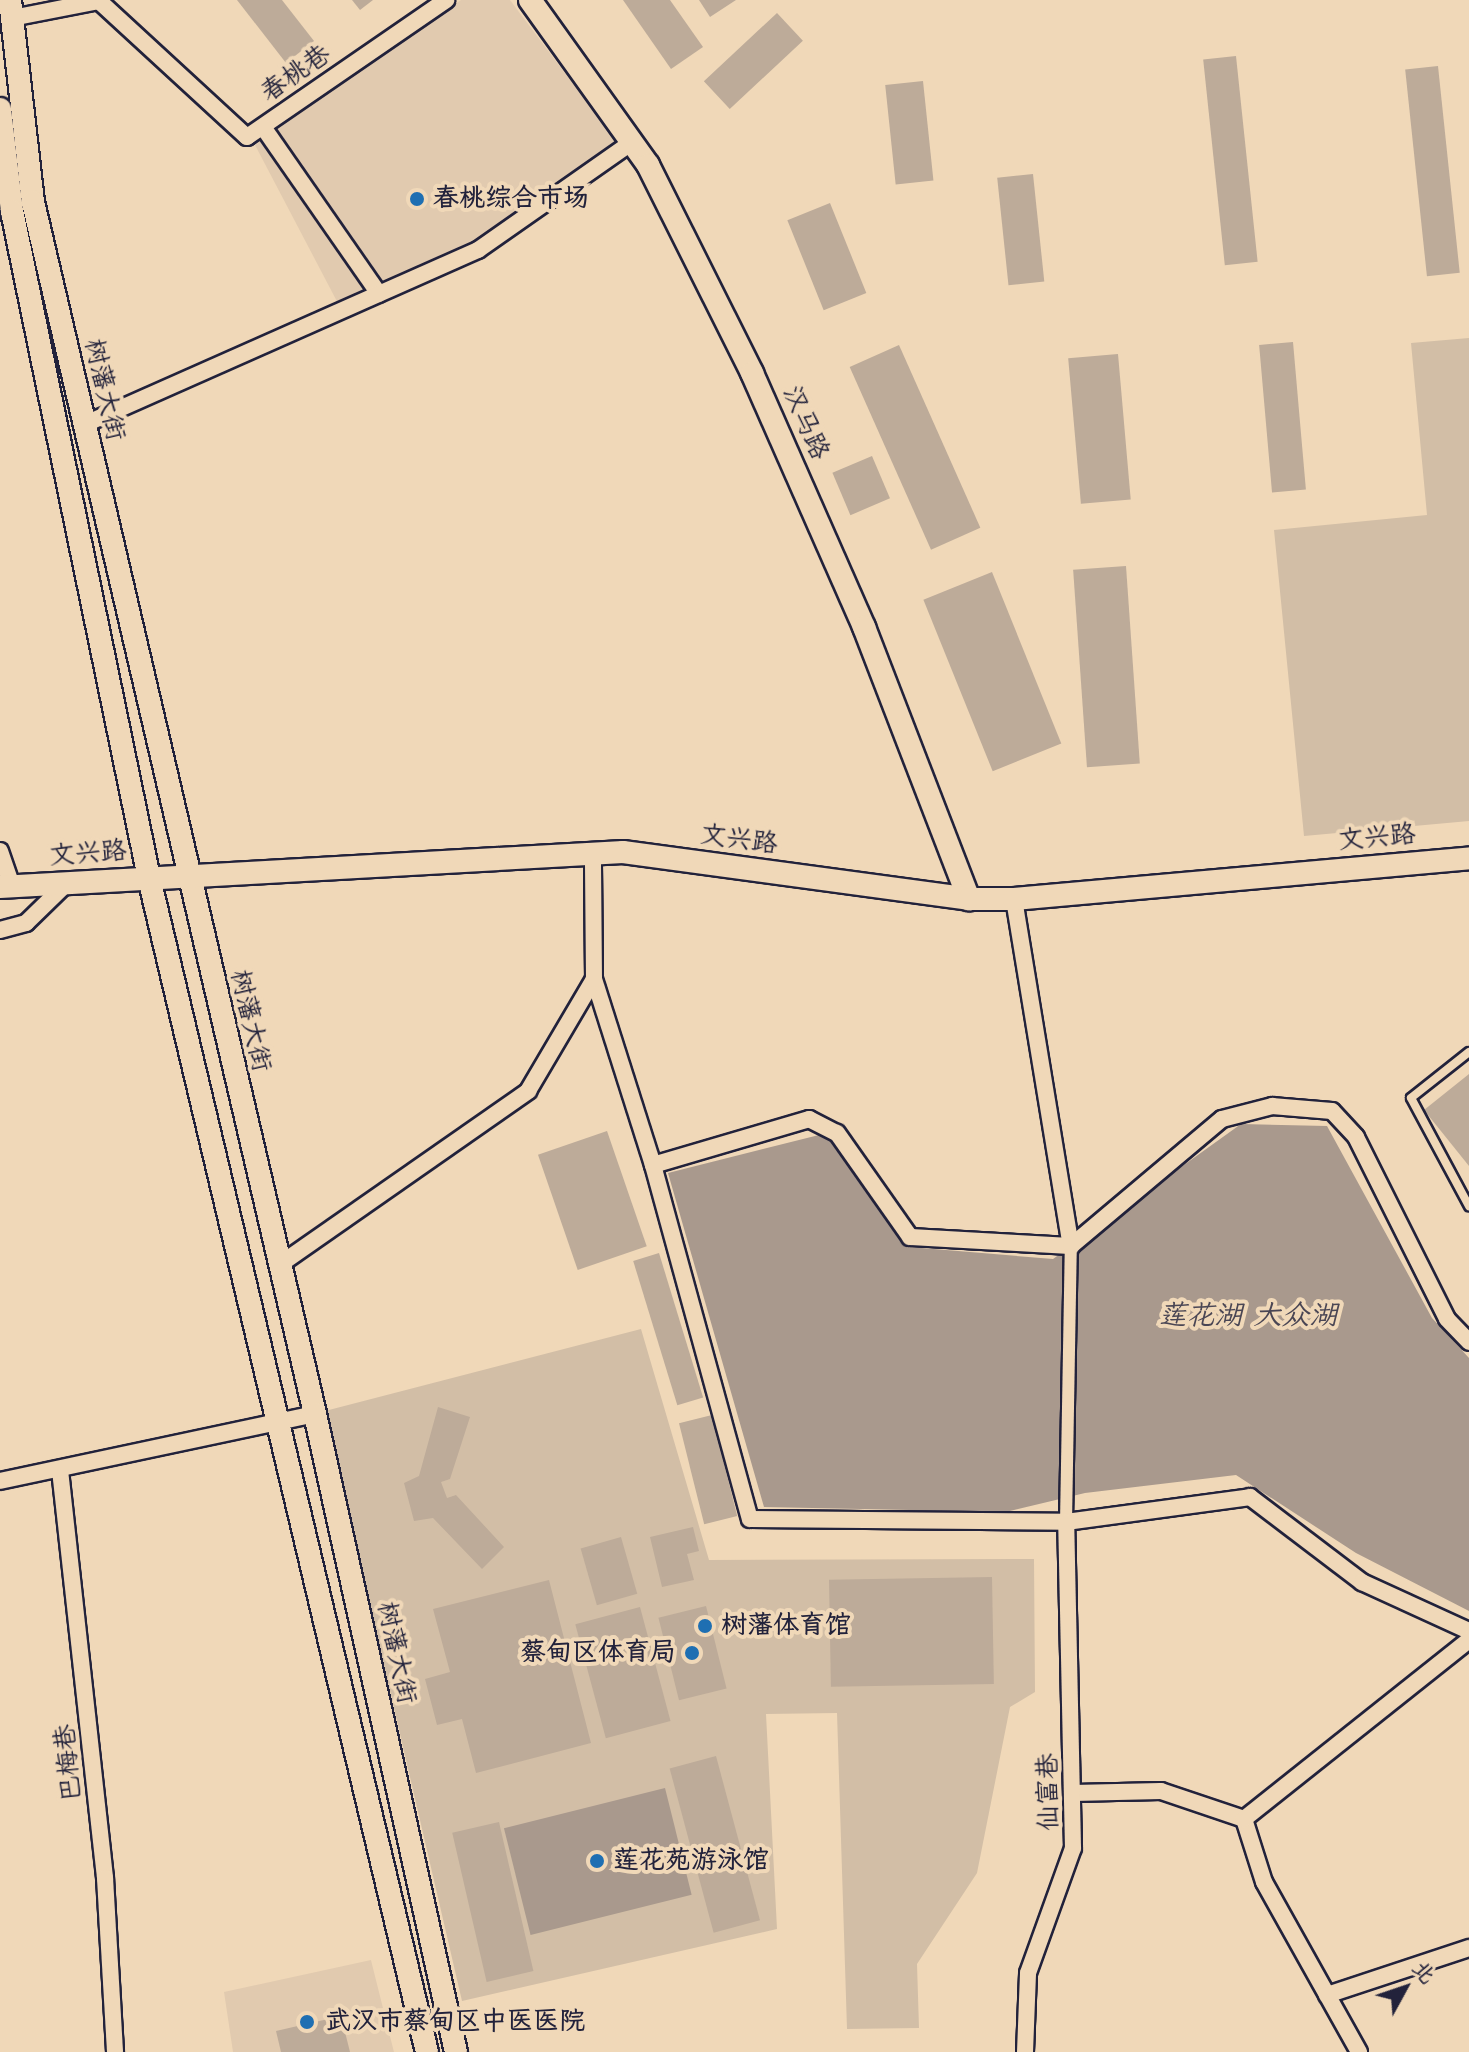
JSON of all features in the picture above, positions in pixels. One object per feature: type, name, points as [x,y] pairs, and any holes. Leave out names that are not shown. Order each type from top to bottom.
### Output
[{"type":"street","name":"春桃巷","points":[[379,294],[263,127],[446,0]]},
{"type":"street","name":"汉马路","points":[[530,0],[632,142],[752,373],[864,627],[969,899]]},
{"type":"street","points":[[11,9],[99,1],[247,137],[263,127]]},
{"type":"street","name":"树藩大街","points":[[11,9],[40,234],[186,876],[315,1414],[456,2052]]},
{"type":"street","name":"树藩大街","points":[[0,109],[9,244],[149,878],[427,2052]]},
{"type":"street","points":[[83,425],[478,250],[632,142]]},
{"type":"street","points":[[9,244],[40,234]]},
{"type":"street","points":[[0,851],[6,887]]},
{"type":"street","name":"文兴路","points":[[6,887],[623,852],[969,899],[1014,899],[1469,858]]},
{"type":"street","points":[[593,854],[594,979],[653,1165],[750,1519],[1066,1522],[1250,1497],[1362,1582],[1469,1631]]},
{"type":"street","points":[[0,930],[26,923],[67,883]]},
{"type":"street","points":[[1014,899],[1071,1246],[1066,1522]]},
{"type":"street","points":[[279,1265],[528,1091],[594,979]]},
{"type":"street","points":[[653,1165],[809,1119],[837,1133],[910,1237],[1071,1246],[1222,1119],[1272,1106],[1332,1111],[1356,1137],[1447,1319],[1469,1342]]},
{"type":"street","points":[[0,1481],[315,1414]]},
{"type":"street","name":"巴梅巷","points":[[60,1470],[105,1878],[115,2052]]},
{"type":"street","name":"仙富巷","points":[[1025,2052],[1028,1973],[1073,1848],[1066,1522]]},
{"type":"street","points":[[1244,1819],[1469,1640]]},
{"type":"street","points":[[1073,1793],[1161,1791],[1244,1819]]},
{"type":"street","points":[[1244,1819],[1264,1882],[1359,2052]]},
{"type":"street","points":[[1327,1995],[1469,1948]]},
{"type":"lane","points":[[1469,1052],[1411,1098],[1469,1206]]},
{"type":"shaded area","name":"春桃综合市场","points":[[461,0],[510,0],[622,149],[478,250],[342,311],[255,145]]},
{"type":"shaded area","points":[[1469,338],[1469,821],[1304,836],[1274,530],[1427,515],[1411,343]]},
{"type":"shaded area","name":"树藩体育馆","points":[[641,1329],[709,1560],[1034,1559],[1035,1692],[1010,1707],[977,1873],[917,1964],[919,2028],[847,2029],[837,1713],[766,1714],[777,1929],[462,2001],[325,1411]]},
{"type":"shaded area","name":"武汉市蔡甸区中医医院","points":[[371,1960],[394,2052],[233,2052],[224,1992]]},
{"type":"water","name":"莲花湖 大众湖","points":[[1241,1124],[1327,1126],[1432,1318],[1469,1358],[1469,1611],[1356,1553],[1236,1475],[1085,1493],[1006,1512],[764,1507],[668,1173],[827,1133],[910,1247],[1053,1259]]},
{"type":"water","name":"莲花苑游泳馆","points":[[665,1788],[692,1895],[531,1935],[504,1828]]},
{"type":"building","points":[[237,0],[282,0],[314,41],[286,63]]},
{"type":"building","points":[[352,0],[373,0],[360,10]]},
{"type":"building","points":[[623,0],[670,0],[703,47],[671,69]]},
{"type":"building","points":[[699,0],[736,0],[710,17]]},
{"type":"building","points":[[777,13],[803,41],[730,109],[704,81]]},
{"type":"building","points":[[1236,56],[1258,262],[1225,265],[1203,59]]},
{"type":"building","points":[[1438,66],[1460,273],[1427,276],[1405,69]]},
{"type":"building","points":[[923,81],[933,180],[896,184],[885,85]]},
{"type":"building","points":[[1033,174],[1044,281],[1008,285],[997,178]]},
{"type":"building","points":[[830,203],[866,293],[824,310],[787,220]]},
{"type":"building","points":[[1293,342],[1306,489],[1272,492],[1259,345]]},
{"type":"building","points":[[899,345],[980,528],[931,550],[850,367]]},
{"type":"building","points":[[1118,354],[1131,499],[1081,504],[1068,358]]},
{"type":"building","points":[[872,456],[890,498],[850,515],[832,473]]},
{"type":"building","points":[[1126,566],[1140,764],[1087,767],[1073,570]]},
{"type":"building","points":[[992,572],[1061,744],[993,771],[923,600]]},
{"type":"building","points":[[1469,1074],[1469,1166],[1424,1110]]},
{"type":"building","points":[[607,1131],[647,1246],[578,1270],[538,1155]]},
{"type":"building","points":[[659,1253],[703,1397],[677,1405],[633,1261]]},
{"type":"building","points":[[438,1407],[470,1417],[450,1479],[441,1482],[447,1498],[456,1495],[504,1547],[482,1569],[433,1518],[414,1521],[404,1483],[419,1476]]},
{"type":"building","points":[[712,1415],[737,1516],[704,1524],[679,1423]]},
{"type":"building","points":[[693,1527],[699,1551],[687,1554],[694,1580],[662,1587],[650,1537]]},
{"type":"building","points":[[621,1537],[637,1594],[597,1605],[581,1549]]},
{"type":"building","points":[[992,1577],[994,1684],[831,1687],[829,1580]]},
{"type":"building","points":[[549,1580],[591,1743],[476,1773],[462,1719],[437,1725],[425,1679],[450,1672],[433,1609]]},
{"type":"building","name":"蔡甸区体育局","points":[[706,1606],[727,1688],[679,1700],[658,1618]]},
{"type":"building","points":[[640,1607],[671,1721],[606,1738],[575,1624]]},
{"type":"building","points":[[716,1756],[760,1920],[714,1933],[670,1768]]},
{"type":"building","points":[[499,1822],[533,1971],[487,1982],[452,1833]]},
{"type":"building","points":[[341,2016],[350,2052],[281,2052],[276,2031]]},
{"type":"place","name":"春桃综合市场","points":[[417,199]]},
{"type":"place","name":"树藩体育馆","points":[[705,1626]]},
{"type":"place","name":"蔡甸区体育局","points":[[692,1653]]},
{"type":"place","name":"莲花苑游泳馆","points":[[597,1861]]},
{"type":"place","name":"武汉市蔡甸区中医医院","points":[[307,2022]]}]
